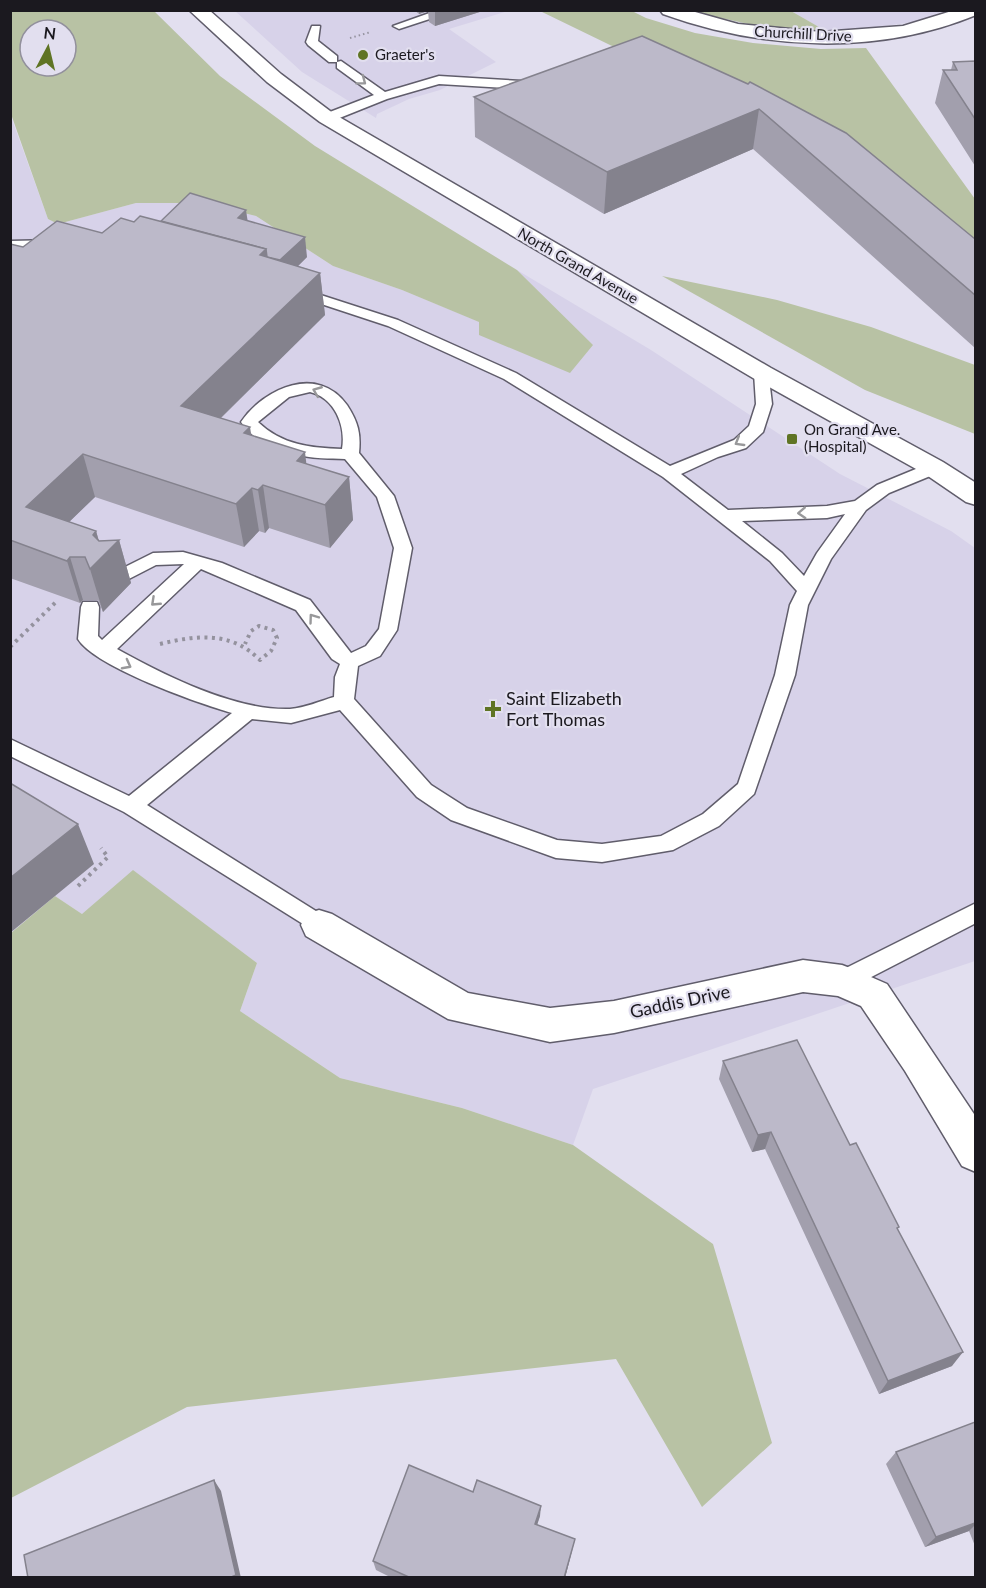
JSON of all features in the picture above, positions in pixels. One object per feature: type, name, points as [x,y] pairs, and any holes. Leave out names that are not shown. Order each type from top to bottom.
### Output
[{"type":"main road","name":"North Grand Avenue","points":[[198,10],[274,78],[327,118],[762,373],[934,468],[975,496]]},
{"type":"main road","name":"Churchill Drive","points":[[669,10],[712,25],[748,31],[823,37],[900,32],[934,26],[964,14]]},
{"type":"main road","points":[[964,14],[975,22]]},
{"type":"main road","name":"Gaddis Drive","points":[[319,925],[461,1008],[550,1025],[614,1017],[803,976],[842,981],[874,995],[918,1059],[975,1153]]},
{"type":"lane","points":[[399,26],[452,10]]},
{"type":"lane","points":[[316,28],[312,42],[383,96]]},
{"type":"lane","points":[[327,118],[383,96],[439,80],[551,86]]},
{"type":"lane","points":[[10,245],[76,244]]},
{"type":"lane","points":[[280,286],[393,323],[510,376],[669,473],[776,557],[806,589]]},
{"type":"lane","points":[[669,473],[712,453],[740,444],[758,428],[764,404],[762,373]]},
{"type":"lane","points":[[350,454],[306,454],[260,435],[249,422],[262,405],[286,390],[310,387],[337,400],[352,429],[350,454],[385,496],[403,548],[388,630],[373,651],[350,662],[345,677],[344,701],[424,791],[459,814],[556,849],[602,853],[665,844],[711,820],[747,788],[785,675],[799,605],[823,558],[860,506],[883,489],[934,468]]},
{"type":"lane","points":[[721,516],[827,512],[860,506]]},
{"type":"lane","points":[[117,578],[153,559],[183,558],[198,562],[303,605],[339,654],[350,662]]},
{"type":"lane","points":[[102,651],[198,562]]},
{"type":"lane","points":[[90,607],[88,639],[102,651],[127,664],[247,712],[290,717],[344,701]]},
{"type":"lane","points":[[131,806],[247,712]]},
{"type":"lane","points":[[10,747],[131,806],[319,925]]},
{"type":"lane","points":[[842,981],[975,912]]},
{"type":"path","points":[[316,28],[334,42],[371,32],[378,36]]},
{"type":"path","points":[[10,647],[62,597]]},
{"type":"path","points":[[127,664],[145,649],[197,636],[231,639],[245,644],[260,660],[271,651],[277,638],[273,630],[259,626],[251,631],[245,644]]},
{"type":"path","points":[[78,886],[108,857],[101,848]]},
{"type":"shaded area","points":[[235,11],[508,11],[449,29],[496,62],[440,90],[409,99],[377,114],[376,118],[302,72]]},
{"type":"shaded area","points":[[791,11],[944,11],[919,21],[865,29],[826,31]]},
{"type":"shaded area","name":"Saint Elizabeth Fort Thomas","points":[[10,114],[48,219],[58,224],[136,203],[203,203],[256,216],[333,266],[402,290],[480,322],[479,335],[592,345],[517,270],[651,350],[840,474],[951,531],[975,548],[975,961],[593,1089],[573,1145],[462,1108],[340,1078],[240,1011],[257,963],[195,917],[82,914],[55,896],[11,933]]},
{"type":"green space","points":[[10,11],[154,11],[220,76],[315,146],[517,270],[593,345],[570,373],[479,335],[479,322],[402,290],[333,266],[256,216],[203,203],[136,203],[58,224],[48,219],[11,114]]},
{"type":"green space","points":[[540,11],[632,11],[646,18],[695,33],[753,43],[821,49],[866,48],[975,199],[975,253],[715,91],[610,45]]},
{"type":"green space","points":[[689,11],[791,11],[826,31],[753,25]]},
{"type":"green space","points":[[662,276],[777,300],[871,327],[975,365],[975,434],[865,390]]},
{"type":"green space","points":[[133,870],[257,963],[240,1011],[340,1078],[462,1108],[573,1145],[713,1244],[772,1443],[702,1507],[616,1359],[187,1407],[11,1498],[11,933],[55,896],[82,914]]},
{"type":"building","points":[[642,36],[748,84],[750,82],[846,133],[975,239],[975,295],[759,109],[607,172],[474,97]]},
{"type":"building","points":[[975,61],[975,119],[943,70],[957,70],[953,62]]},
{"type":"building","points":[[190,193],[246,210],[238,218],[305,237],[280,260],[267,257],[266,249],[161,221]]},
{"type":"building","points":[[140,216],[266,249],[260,255],[320,273],[181,406],[250,427],[244,433],[305,452],[297,461],[349,477],[325,505],[263,485],[258,490],[252,488],[236,504],[83,454],[26,507],[96,531],[93,535],[99,541],[119,540],[90,569],[85,557],[70,557],[67,561],[10,540],[10,244],[23,247],[57,221],[102,233],[121,218],[134,222]]},
{"type":"building","points":[[10,783],[78,824],[10,878]]},
{"type":"building","points":[[797,1040],[850,1145],[856,1143],[899,1227],[897,1228],[963,1352],[888,1381],[771,1132],[758,1135],[723,1061]]},
{"type":"building","points":[[975,1422],[975,1523],[936,1537],[896,1452]]},
{"type":"building","points":[[409,1465],[473,1492],[477,1480],[541,1506],[535,1524],[575,1539],[564,1578],[411,1578],[373,1561]]},
{"type":"building","points":[[214,1480],[236,1575],[229,1578],[28,1578],[24,1555]]},
{"type":"place","name":"Graeter's","points":[[363,55]]},
{"type":"place","name":"On Grand Ave. (Hospital)","points":[[792,439]]},
{"type":"place","name":"Saint Elizabeth Fort Thomas","points":[[493,709]]}]
